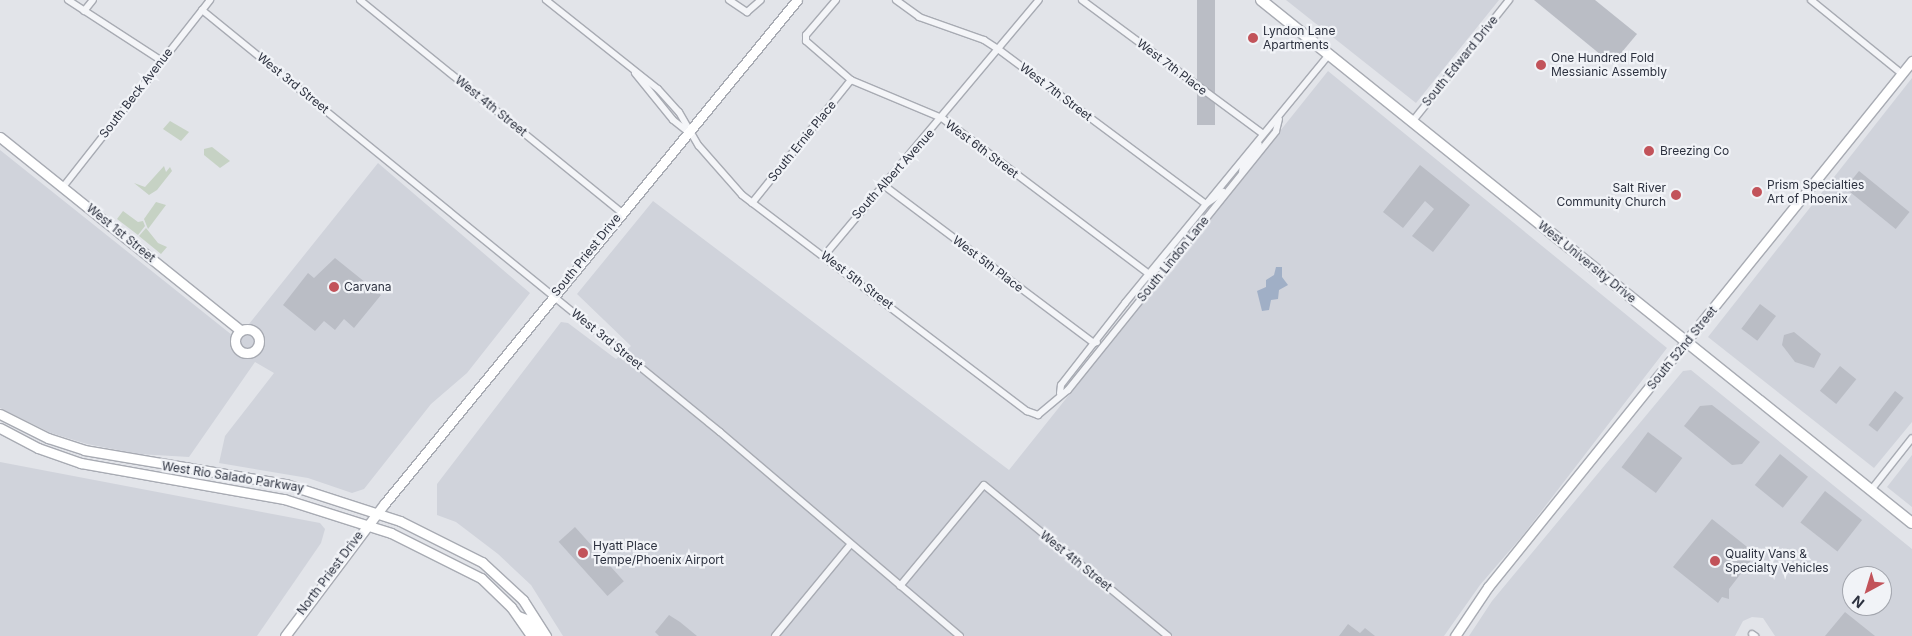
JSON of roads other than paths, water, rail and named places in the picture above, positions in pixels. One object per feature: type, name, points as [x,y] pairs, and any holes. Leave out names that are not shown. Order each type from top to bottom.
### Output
[{"type":"main road","name":"South Priest Drive","points":[[378,512],[621,212],[797,0]]},
{"type":"main road","name":"West University Drive","points":[[1261,0],[1912,523]]},
{"type":"main road","name":"South 52nd Street","points":[[1455,636],[1488,587],[1912,61]]},
{"type":"main road","name":"West 1st Street","points":[[0,137],[241,331]]},
{"type":"main road","name":"West Rio Salado Parkway","points":[[0,414],[48,438],[95,453],[286,484],[378,512],[441,538],[482,562],[523,600],[546,636]]},
{"type":"main road","name":"West Rio Salado Parkway","points":[[0,428],[38,448],[81,463],[284,499],[367,525],[469,570],[518,616],[531,636]]},
{"type":"main road","name":"North Priest Drive","points":[[285,636],[378,512]]},
{"type":"main road","points":[[518,616],[529,620],[538,636]]},
{"type":"street","points":[[68,0],[162,61]]},
{"type":"street","points":[[84,11],[93,0]]},
{"type":"street","name":"South Beck Avenue","points":[[63,187],[210,0]]},
{"type":"street","name":"West 4th Street","points":[[360,0],[621,212]]},
{"type":"street","name":"West 5th Street","points":[[546,0],[633,70],[673,120],[688,132],[725,178],[752,203],[1027,411],[1038,415]]},
{"type":"street","points":[[729,0],[742,10],[754,10],[761,0]]},
{"type":"street","name":"West 6th Street","points":[[836,0],[806,35],[806,41],[851,80],[942,118],[1149,274]]},
{"type":"street","name":"West 7th Street","points":[[896,0],[919,17],[984,40],[998,49],[1206,204]]},
{"type":"street","name":"South Albert Avenue","points":[[824,256],[882,184],[942,118],[1039,0]]},
{"type":"street","name":"West 7th Place","points":[[1082,0],[1262,133]]},
{"type":"street","name":"South Edward Drive","points":[[1412,122],[1509,0]]},
{"type":"street","points":[[1811,0],[1902,74]]},
{"type":"street","name":"West 3rd Street","points":[[202,10],[554,296],[960,636]]},
{"type":"street","name":"South Lindon Lane","points":[[1060,392],[1061,385],[1149,274],[1262,133],[1279,119],[1329,55]]},
{"type":"street","name":"South Ernie Place","points":[[752,203],[851,80]]},
{"type":"street","name":"South Lindon Lane","points":[[1038,415],[1060,392],[1068,390],[1276,131],[1279,119]]},
{"type":"street","points":[[1242,173],[1262,133]]},
{"type":"street","name":"West 5th Place","points":[[882,184],[1094,343]]},
{"type":"street","points":[[1206,204],[1228,190]]},
{"type":"street","points":[[1149,274],[1172,260]]},
{"type":"street","points":[[1094,343],[1118,327]]},
{"type":"street","points":[[1871,490],[1912,438]]},
{"type":"street","name":"West 4th Street","points":[[900,586],[984,485],[1168,636]]},
{"type":"street","points":[[775,636],[850,545]]},
{"type":"water","points":[[1276,267],[1282,267],[1282,277],[1288,285],[1279,290],[1278,299],[1271,300],[1269,310],[1262,311],[1257,291],[1266,287],[1266,280],[1274,275]]},
{"type":"place","name":"Lyndon Lane Apartments","points":[[1253,38]]},
{"type":"place","name":"One Hundred Fold Messianic Assembly","points":[[1541,65]]},
{"type":"place","name":"Breezing Co","points":[[1649,151]]},
{"type":"place","name":"Prism Specialties Art of Phoenix","points":[[1757,192]]},
{"type":"place","name":"Salt River Community Church","points":[[1676,195]]},
{"type":"place","name":"Carvana","points":[[334,287]]},
{"type":"place","name":"Hyatt Place Tempe/Phoenix Airport","points":[[583,553]]},
{"type":"place","name":"Quality Vans & Specialty Vehicles","points":[[1715,561]]}]
